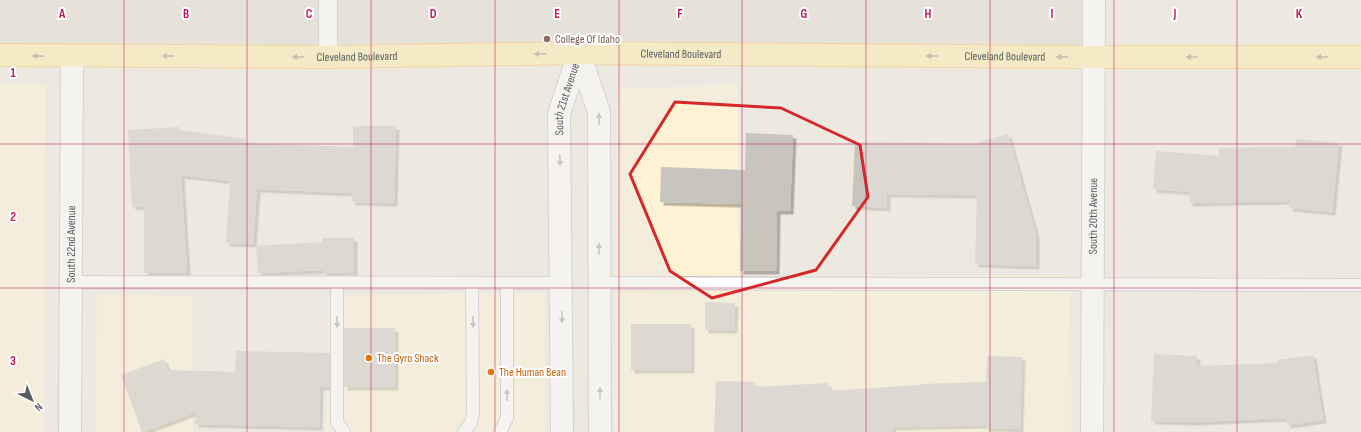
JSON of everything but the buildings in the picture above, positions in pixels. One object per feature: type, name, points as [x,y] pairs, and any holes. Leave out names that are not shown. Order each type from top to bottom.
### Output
[{"type":"main road","name":"Cleveland Boulevard","points":[[0,55],[328,57],[579,54],[1093,58],[1361,57]]},
{"type":"street","points":[[328,0],[328,57]]},
{"type":"street","name":"South 20th Avenue","points":[[1092,432],[1094,0]]},
{"type":"street","name":"South 21st Avenue","points":[[562,432],[562,283],[559,114],[579,54]]},
{"type":"street","name":"South 21st Avenue","points":[[579,54],[599,112],[600,432]]},
{"type":"street","name":"South 22nd Avenue","points":[[70,432],[72,56]]},
{"type":"lane","points":[[71,282],[562,283]]},
{"type":"lane","points":[[337,282],[337,422],[344,432]]},
{"type":"lane","points":[[464,432],[471,423],[473,412],[472,283]]},
{"type":"lane","points":[[500,432],[507,418],[507,283]]},
{"type":"lane","points":[[599,283],[1361,285]]},
{"type":"highlighted area","points":[[675,102],[781,108],[860,145],[868,197],[816,270],[712,298],[670,271],[630,174]]},
{"type":"shaded area","name":"College Of Idaho","points":[[0,0],[1094,0],[1093,57],[0,55]]},
{"type":"shaded area","points":[[0,85],[46,85],[44,432],[0,432]]},
{"type":"shaded area","points":[[738,85],[739,276],[1070,275],[1071,432],[615,432],[617,88]]},
{"type":"shaded area","points":[[545,293],[545,432],[326,432],[329,296]]},
{"type":"shaded area","points":[[97,295],[192,296],[192,432],[96,432]]},
{"type":"place","name":"College Of Idaho","points":[[547,39]]},
{"type":"place","name":"The Gyro Shack","points":[[369,358]]},
{"type":"place","name":"The Human Bean","points":[[491,372]]}]
